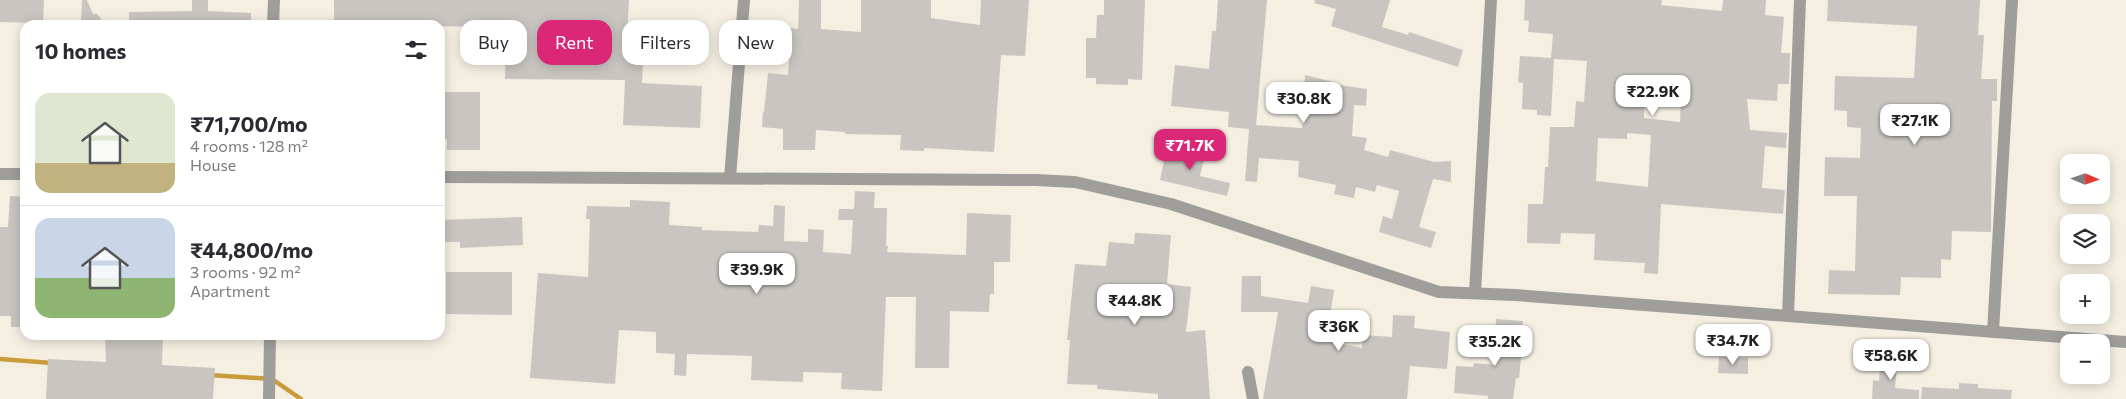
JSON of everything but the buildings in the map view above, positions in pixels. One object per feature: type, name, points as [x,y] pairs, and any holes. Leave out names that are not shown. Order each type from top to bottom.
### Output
[{"type":"street","points":[[273,20],[274,0]]},
{"type":"street","points":[[730,178],[744,0]]},
{"type":"street","points":[[1475,293],[1491,0]]},
{"type":"street","points":[[1788,316],[1800,0]]},
{"type":"street","points":[[1994,332],[2012,0]]},
{"type":"street","points":[[0,174],[20,174]]},
{"type":"street","points":[[445,177],[1036,180],[1075,182],[1170,204],[1439,292],[1475,293],[2126,342]]},
{"type":"street","points":[[269,399],[270,340]]},
{"type":"street","points":[[1248,372],[1253,399]]},
{"type":"shaded area","points":[[0,0],[2126,0],[2126,399],[0,399]]},
{"type":"waterway","points":[[0,359],[52,363]]},
{"type":"waterway","points":[[209,375],[272,379],[301,399]]}]
